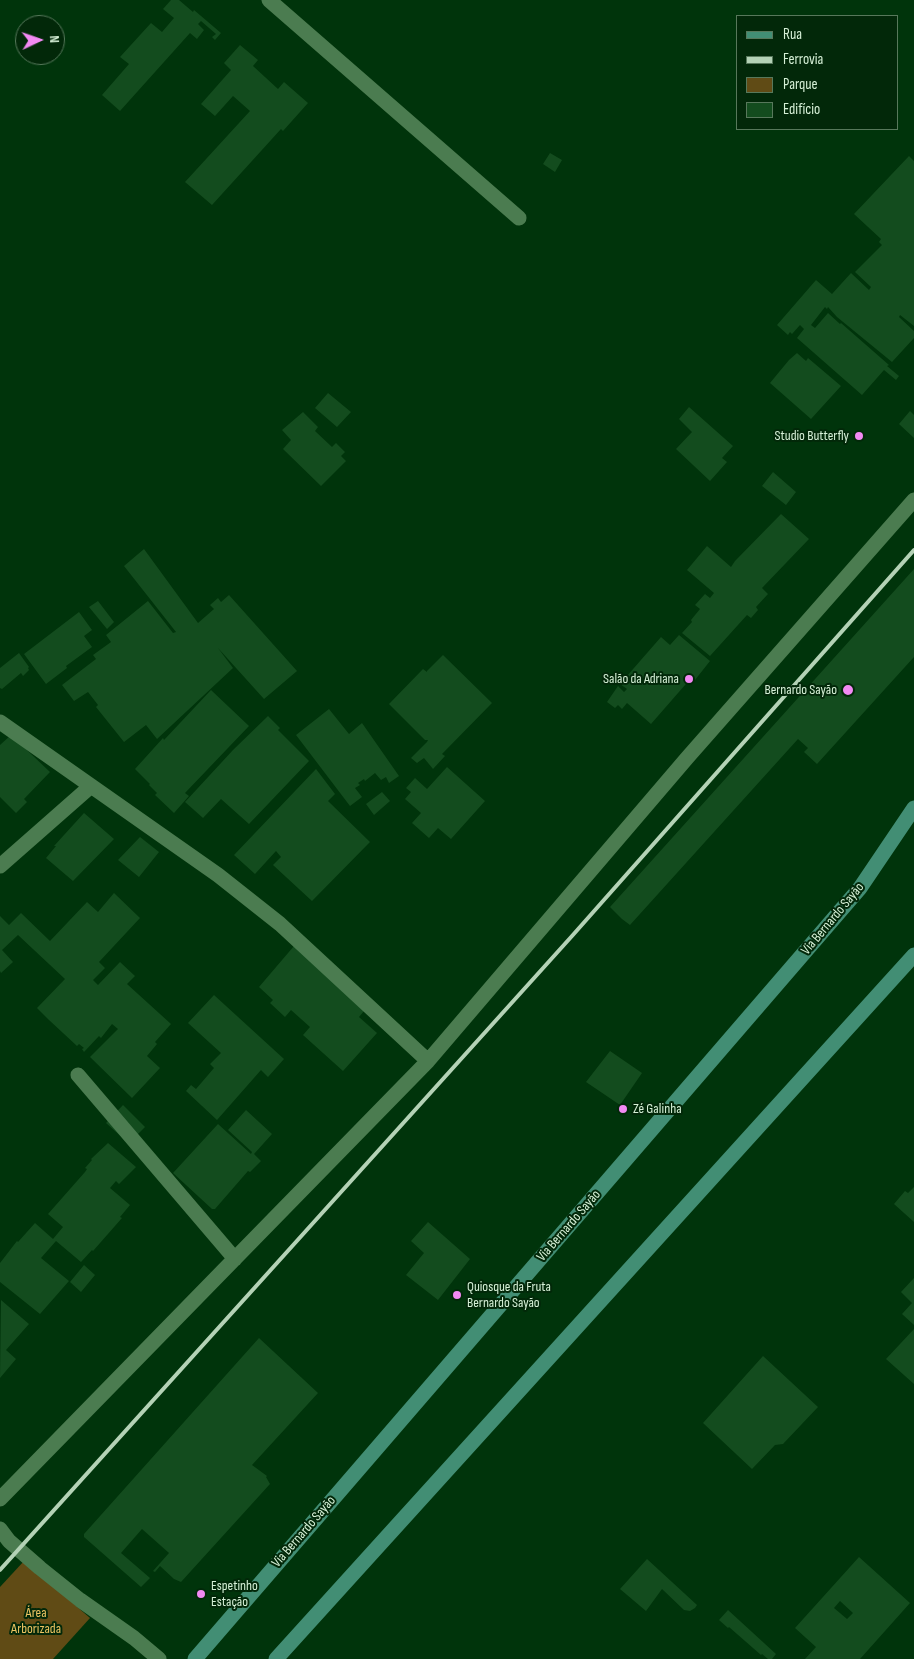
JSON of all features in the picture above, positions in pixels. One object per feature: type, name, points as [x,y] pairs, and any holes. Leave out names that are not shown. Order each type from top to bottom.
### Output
[{"type":"main road","name":"Via Bernardo Sayão","points":[[194,1659],[860,888],[914,808]]},
{"type":"main road","points":[[276,1659],[914,955]]},
{"type":"street","points":[[268,0],[519,218]]},
{"type":"street","points":[[0,1499],[428,1061],[687,758],[914,500]]},
{"type":"street","points":[[0,722],[218,875],[280,924],[428,1061]]},
{"type":"street","points":[[0,866],[91,786]]},
{"type":"street","points":[[78,1075],[235,1258]]},
{"type":"street","points":[[0,1530],[9,1541],[40,1568],[159,1659]]},
{"type":"green space","name":"Área Arborizada","points":[[24,1561],[90,1618],[53,1659],[0,1659],[0,1587]]},
{"type":"building","points":[[171,0],[179,0],[221,33],[215,40],[212,37],[216,34],[201,21],[198,24],[204,30],[197,39],[190,33],[120,111],[102,95],[129,64],[120,57],[151,23],[162,32],[174,18],[163,9]]},
{"type":"building","points":[[240,45],[258,60],[253,66],[278,89],[284,82],[308,103],[283,131],[281,129],[212,205],[185,182],[250,111],[233,96],[215,116],[201,104],[231,70],[224,63]]},
{"type":"building","points":[[550,153],[562,160],[555,172],[543,164]]},
{"type":"building","points":[[909,156],[914,161],[914,326],[900,315],[899,317],[914,331],[914,338],[892,362],[837,317],[828,307],[827,309],[825,307],[811,325],[815,328],[828,313],[889,365],[887,366],[899,376],[896,380],[884,370],[862,395],[797,338],[804,329],[800,325],[792,334],[790,332],[788,335],[777,325],[816,280],[832,294],[851,273],[869,290],[871,287],[855,272],[882,245],[879,242],[881,239],[854,214]]},
{"type":"building","points":[[797,353],[806,361],[808,358],[841,386],[811,419],[770,383]]},
{"type":"building","points":[[328,393],[351,412],[337,427],[315,408]]},
{"type":"building","points":[[689,407],[733,446],[722,458],[727,462],[710,481],[676,449],[692,432],[679,419]]},
{"type":"building","points":[[910,411],[914,415],[914,438],[899,424]]},
{"type":"building","points":[[303,412],[318,427],[315,431],[332,447],[336,443],[345,452],[341,456],[346,461],[321,486],[283,449],[291,440],[282,430]]},
{"type":"building","points":[[773,472],[796,492],[786,505],[762,486]]},
{"type":"building","points":[[781,514],[809,539],[762,588],[768,594],[756,607],[758,610],[751,618],[747,615],[710,656],[682,633],[700,609],[695,605],[705,594],[710,598],[714,593],[687,570],[707,546],[731,567]]},
{"type":"building","points":[[144,549],[198,623],[214,609],[210,605],[218,598],[221,602],[229,595],[297,671],[264,699],[218,648],[233,668],[157,739],[146,725],[124,742],[96,707],[98,705],[88,692],[74,701],[62,685],[96,659],[93,655],[111,642],[106,635],[148,601],[173,633],[176,632],[124,566]]},
{"type":"building","points":[[914,569],[914,657],[817,764],[804,752],[808,748],[798,739],[630,925],[622,919],[610,907]]},
{"type":"building","points":[[98,601],[114,622],[107,629],[89,607]]},
{"type":"building","points":[[79,612],[92,630],[84,636],[92,647],[46,684],[24,654]]},
{"type":"building","points":[[679,635],[710,661],[695,680],[692,677],[651,724],[627,703],[622,709],[618,705],[615,708],[607,702],[618,686],[624,692],[627,689],[620,684],[661,637],[670,645]]},
{"type":"building","points":[[19,653],[29,667],[29,670],[23,676],[21,673],[2,689],[0,688],[0,668]]},
{"type":"building","points":[[443,655],[492,703],[442,754],[445,756],[433,769],[424,758],[417,763],[411,758],[428,740],[425,740],[389,704],[423,669],[427,672]]},
{"type":"building","points":[[211,690],[249,726],[185,793],[189,796],[174,813],[155,795],[157,793],[135,769]]},
{"type":"building","points":[[329,709],[349,734],[362,723],[399,776],[389,783],[386,777],[381,780],[375,773],[365,781],[364,779],[355,788],[362,797],[350,806],[296,735]]},
{"type":"building","points":[[268,716],[280,728],[278,730],[309,761],[249,824],[221,799],[203,818],[185,802],[233,750]]},
{"type":"building","points":[[11,735],[50,772],[24,799],[27,802],[16,813],[0,797],[0,745]]},
{"type":"building","points":[[447,767],[485,801],[451,839],[438,828],[429,838],[412,823],[421,813],[405,799],[411,792],[406,788],[415,778],[427,789]]},
{"type":"building","points":[[316,769],[335,794],[328,801],[370,842],[312,901],[273,865],[281,857],[276,851],[255,874],[234,855]]},
{"type":"building","points":[[382,792],[390,801],[374,815],[366,804]]},
{"type":"building","points":[[84,813],[114,839],[73,881],[46,858],[56,846],[54,846]]},
{"type":"building","points":[[140,837],[159,852],[139,877],[118,860]]},
{"type":"building","points":[[114,893],[140,918],[99,962],[105,968],[93,980],[98,985],[120,962],[135,976],[127,984],[171,1024],[155,1042],[157,1044],[147,1056],[160,1068],[132,1098],[90,1057],[118,1029],[112,1024],[101,1038],[99,1036],[84,1052],[82,1049],[84,1048],[79,1044],[77,1046],[49,1020],[37,1008],[65,979],[18,935],[2,950],[13,962],[1,973],[0,971],[0,916],[9,925],[21,913],[50,941],[87,902],[98,912]]},
{"type":"building","points":[[294,946],[364,1011],[359,1017],[377,1033],[343,1071],[303,1035],[310,1027],[291,1010],[285,1017],[270,1003],[273,1000],[259,987]]},
{"type":"building","points":[[214,995],[284,1059],[268,1077],[261,1070],[217,1120],[186,1091],[191,1085],[196,1089],[214,1068],[210,1064],[221,1053],[188,1023]]},
{"type":"building","points":[[610,1051],[642,1073],[620,1105],[586,1082]]},
{"type":"building","points":[[123,1105],[145,1127],[135,1137],[125,1140],[106,1123]]},
{"type":"building","points":[[246,1110],[272,1134],[254,1154],[261,1161],[250,1172],[248,1171],[215,1209],[212,1209],[173,1173],[218,1124],[251,1154],[252,1152],[228,1130]]},
{"type":"building","points":[[108,1143],[136,1167],[119,1184],[116,1181],[110,1188],[130,1205],[120,1217],[122,1218],[81,1262],[56,1241],[41,1258],[69,1281],[40,1314],[0,1282],[0,1263],[17,1241],[35,1223],[53,1239],[63,1227],[48,1214],[85,1172],[87,1169],[85,1168],[91,1159]]},
{"type":"building","points":[[914,1187],[914,1222],[894,1204],[905,1191],[908,1193]]},
{"type":"building","points":[[428,1222],[470,1259],[438,1300],[406,1275],[424,1253],[411,1241]]},
{"type":"building","points":[[84,1265],[95,1275],[81,1292],[70,1282]]},
{"type":"building","points":[[914,1278],[914,1325],[902,1314],[912,1303],[901,1292]]},
{"type":"building","points":[[1,1300],[29,1324],[6,1350],[16,1359],[0,1378]]},
{"type":"building","points":[[914,1329],[914,1384],[886,1359]]},
{"type":"building","points":[[259,1338],[318,1393],[252,1465],[267,1476],[270,1484],[181,1582],[174,1579],[160,1566],[155,1572],[153,1571],[169,1553],[142,1529],[121,1553],[150,1578],[141,1587],[84,1537],[84,1534]]},
{"type":"building","points":[[763,1356],[818,1407],[783,1444],[775,1445],[752,1469],[703,1423]]},
{"type":"building","points":[[859,1557],[910,1603],[860,1659],[805,1659],[816,1647],[795,1628]],"holes":[[[840,1601],[853,1613],[847,1619],[834,1608]]]},
{"type":"building","points":[[647,1559],[697,1605],[695,1608],[690,1611],[684,1610],[662,1589],[646,1611],[620,1589]]},
{"type":"building","points":[[728,1610],[776,1654],[772,1659],[761,1655],[719,1620]]},
{"type":"railway","points":[[0,1570],[572,936],[914,550]]},
{"type":"place","name":"Studio Butterfly","points":[[859,436]]},
{"type":"place","name":"Salão da Adriana","points":[[689,679]]},
{"type":"place","name":"Bernardo Sayão","points":[[848,690]]},
{"type":"place","name":"Zé Galinha","points":[[623,1109]]},
{"type":"place","name":"Quiosque da Fruta Bernardo Sayão","points":[[457,1295]]},
{"type":"place","name":"Espetinho Estação","points":[[201,1594]]}]
